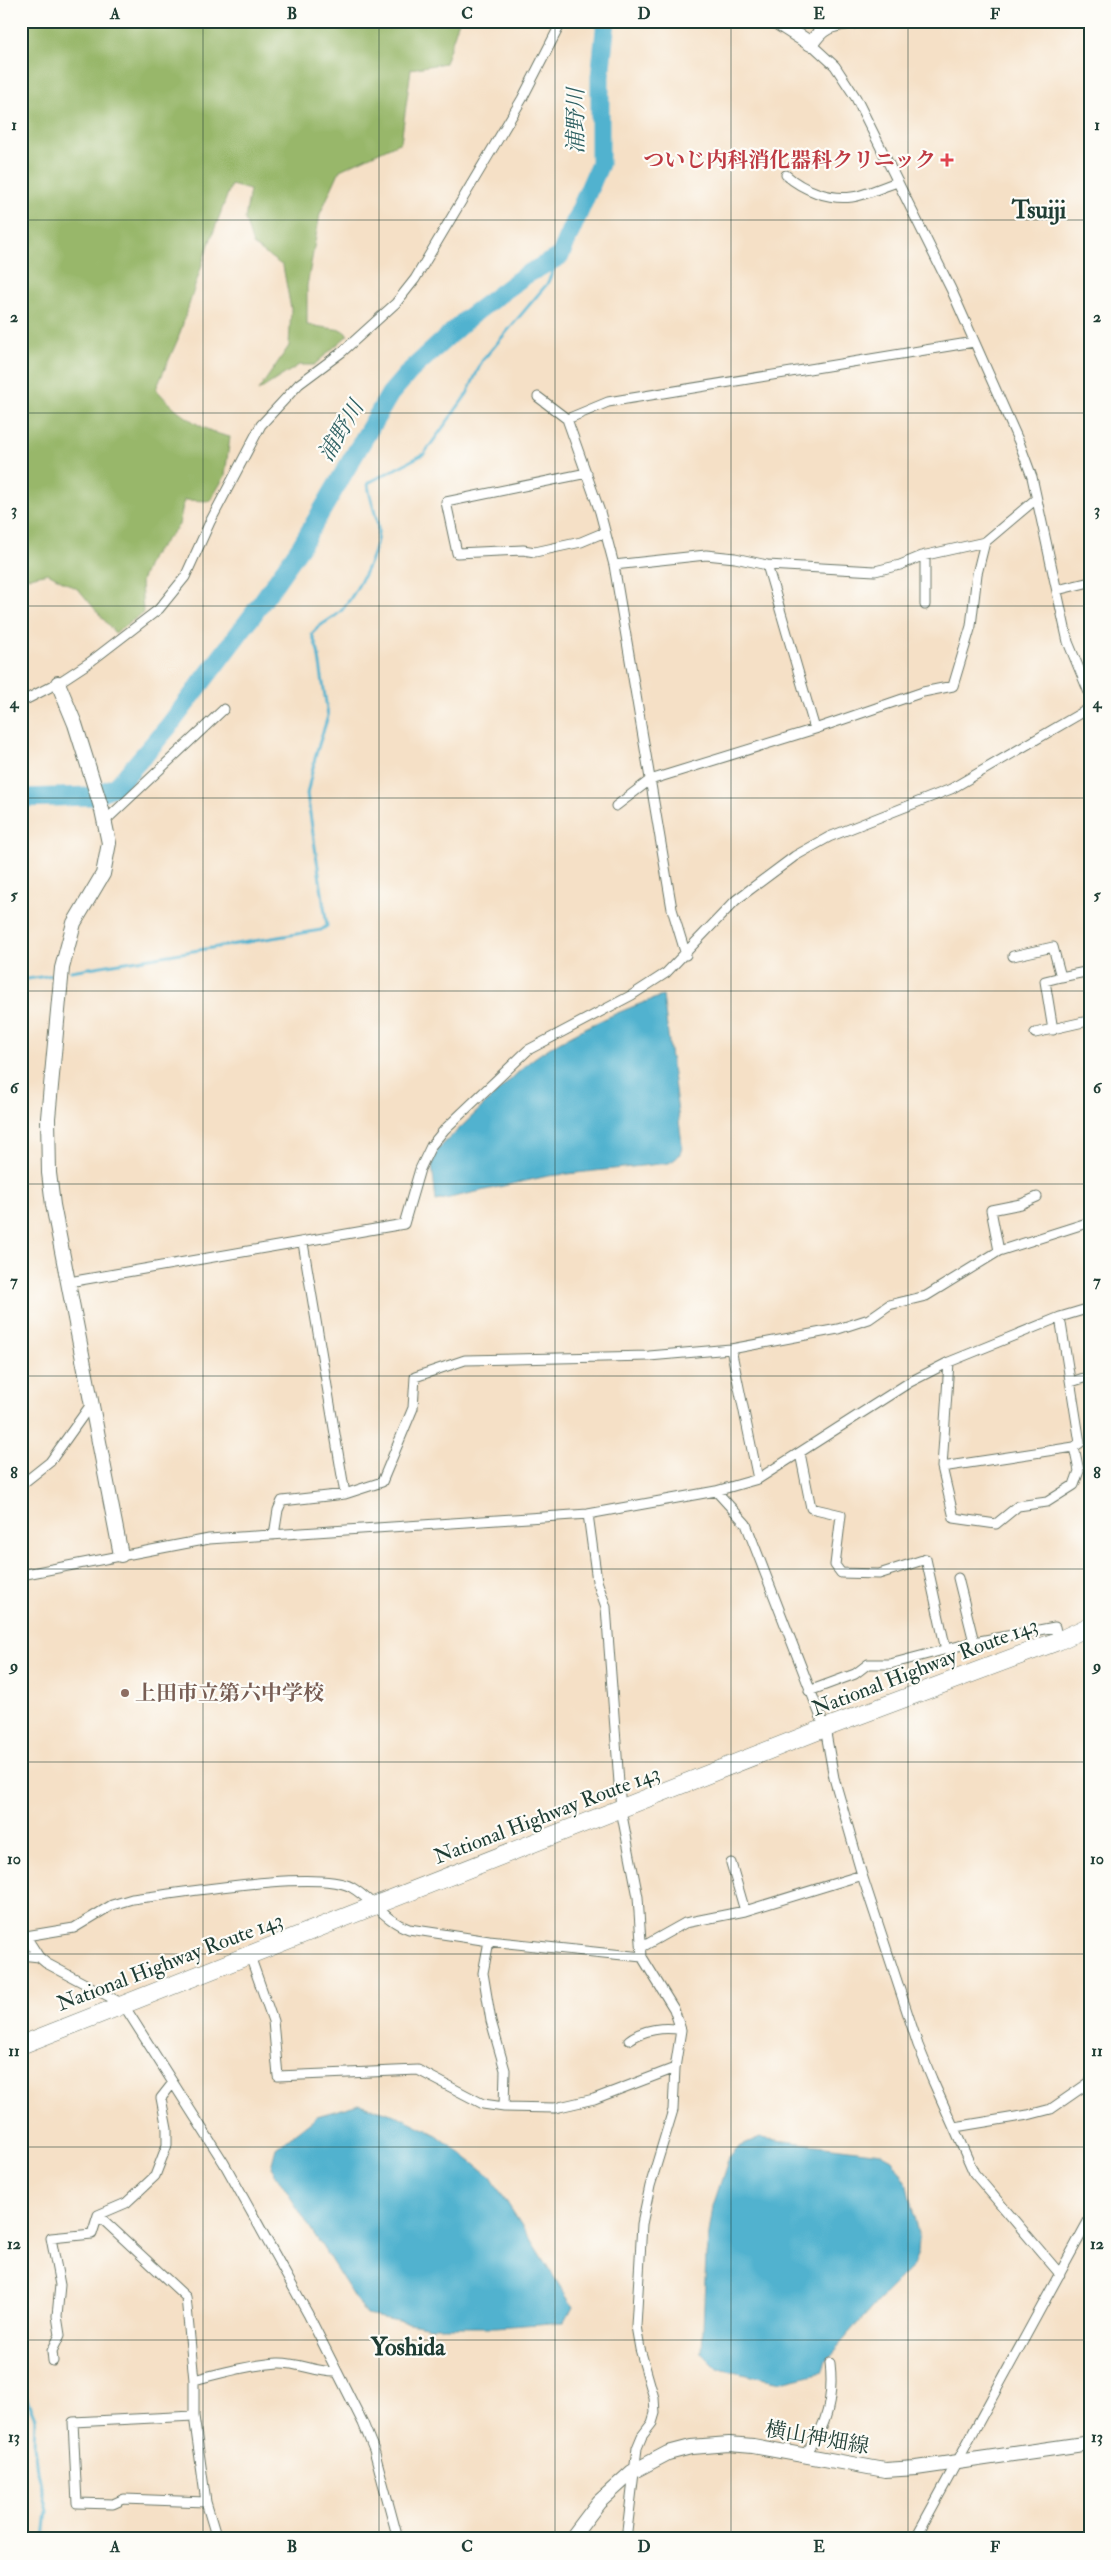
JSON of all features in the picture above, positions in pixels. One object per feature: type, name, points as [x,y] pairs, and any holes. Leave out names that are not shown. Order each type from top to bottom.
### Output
[{"type":"highway","name":"National Highway Route 143","points":[[21,2045],[825,1728],[1058,1641],[1090,1626]]},
{"type":"street","points":[[21,702],[58,683],[119,642],[159,609],[184,577],[210,522],[261,425],[282,400],[396,304],[410,285],[522,99],[562,21]]},
{"type":"street","points":[[775,21],[811,44],[842,75],[951,289],[1027,461],[1068,642],[1090,694]]},
{"type":"street","points":[[811,44],[817,26],[855,21]]},
{"type":"street","points":[[786,175],[794,182],[820,195],[852,197],[898,182]]},
{"type":"street","points":[[567,419],[608,402],[974,342]]},
{"type":"street","points":[[538,396],[567,419],[606,532],[614,565],[672,909],[686,955]]},
{"type":"street","points":[[587,473],[446,502],[458,553],[522,550],[535,552],[581,542],[606,532]]},
{"type":"street","points":[[614,565],[706,555],[735,558],[767,565],[875,571],[925,555],[985,542],[1036,499]]},
{"type":"street","points":[[616,806],[650,780],[814,730],[923,692],[953,686],[971,626],[977,574],[985,542]]},
{"type":"street","points":[[925,555],[925,605]]},
{"type":"street","points":[[767,565],[814,730]]},
{"type":"street","points":[[1057,590],[1090,582]]},
{"type":"street","points":[[58,683],[74,724],[104,816],[109,843],[105,865],[98,885],[74,923],[64,954],[48,1118],[49,1173],[53,1205],[121,1555]]},
{"type":"street","points":[[69,1282],[404,1224],[420,1169],[431,1146],[444,1129],[528,1050],[632,995],[666,973],[686,955],[736,900],[795,856],[829,837],[951,789],[1090,708]]},
{"type":"street","points":[[104,816],[224,709]]},
{"type":"street","points":[[1012,956],[1053,947],[1062,977]]},
{"type":"street","points":[[1053,1030],[1045,981],[1090,971]]},
{"type":"street","points":[[1036,1034],[1088,1021]]},
{"type":"street","points":[[999,1250],[991,1210],[1021,1204],[1037,1197]]},
{"type":"street","points":[[274,1535],[278,1510],[282,1501],[345,1494],[382,1482],[413,1408],[416,1377],[465,1360],[649,1356],[731,1349],[838,1329],[869,1319],[889,1305],[926,1296],[999,1250],[1090,1222]]},
{"type":"street","points":[[303,1243],[345,1494]]},
{"type":"street","points":[[21,1575],[210,1539],[588,1514],[716,1491],[758,1479],[910,1382],[948,1362],[1060,1317],[1090,1308]]},
{"type":"street","points":[[942,1468],[1074,1447],[1080,1443],[1060,1317]]},
{"type":"street","points":[[731,1349],[758,1479]]},
{"type":"street","points":[[948,1362],[942,1468],[954,1518],[996,1524],[1018,1506],[1047,1502],[1074,1485],[1079,1471],[1074,1447]]},
{"type":"street","points":[[1071,1382],[1090,1376]]},
{"type":"street","points":[[21,1485],[50,1462],[92,1403]]},
{"type":"street","points":[[800,1453],[811,1508],[840,1515],[835,1565],[841,1573],[879,1574],[926,1559],[946,1650]]},
{"type":"street","points":[[716,1491],[746,1524],[809,1691],[825,1728],[834,1778],[862,1874],[918,2045],[974,2173],[1060,2274]]},
{"type":"street","points":[[588,1514],[597,1581],[606,1607],[621,1810],[638,1897],[642,1957],[674,2009],[682,2030],[675,2068],[673,2110],[650,2186],[642,2224],[637,2282],[636,2326],[640,2349],[654,2398],[655,2412],[652,2423],[642,2436],[637,2448],[632,2472],[626,2539]]},
{"type":"street","points":[[958,1578],[974,1642]]},
{"type":"street","points":[[809,1691],[855,1674],[868,1664],[890,1664],[974,1642],[1055,1627],[1058,1641]]},
{"type":"street","points":[[731,1863],[745,1911]]},
{"type":"street","points":[[642,1947],[685,1923],[745,1911],[862,1874]]},
{"type":"street","points":[[398,2539],[374,2450],[362,2423],[335,2372],[308,2314],[224,2163],[172,2084],[150,2044],[123,2004],[54,1968],[39,1957],[24,1933],[74,1928],[112,1905],[132,1899],[263,1882],[335,1882],[351,1888],[397,1924],[409,1929],[489,1941],[642,1957]]},
{"type":"street","points":[[489,1941],[484,1973],[491,2021],[505,2070],[504,2108]]},
{"type":"street","points":[[21,1955],[39,1957]]},
{"type":"street","points":[[250,1956],[274,2021],[278,2076],[418,2070],[483,2104],[504,2108],[555,2108],[594,2099],[675,2068]]},
{"type":"street","points":[[629,2040],[638,2033],[674,2028],[682,2030]]},
{"type":"street","points":[[955,2127],[1028,2115],[1051,2108],[1090,2082]]},
{"type":"street","points":[[53,2361],[52,2351],[60,2335],[57,2316],[60,2285],[51,2238],[92,2234],[98,2215],[126,2203],[155,2176],[167,2145],[167,2129],[161,2098],[172,2084]]},
{"type":"street","points":[[98,2215],[186,2297],[194,2380],[194,2416],[206,2502],[217,2539]]},
{"type":"street","points":[[915,2539],[954,2463],[1090,2218]]},
{"type":"street","points":[[194,2380],[239,2369],[280,2363],[321,2372],[335,2372]]},
{"type":"street","points":[[804,2455],[820,2434],[832,2397],[830,2363]]},
{"type":"street","points":[[194,2416],[73,2422],[77,2503],[113,2504],[124,2499],[206,2502]]},
{"type":"street","name":"横山神畑線","points":[[571,2539],[600,2502],[632,2472],[668,2453],[705,2445],[729,2444],[885,2470],[954,2463],[1090,2443]]},
{"type":"green space","points":[[21,21],[459,21],[445,63],[411,69],[401,142],[340,170],[320,214],[307,286],[307,325],[342,330],[348,335],[314,365],[299,365],[258,391],[289,346],[291,309],[283,266],[253,245],[245,219],[250,190],[231,185],[205,255],[178,339],[156,389],[189,419],[209,430],[230,437],[225,476],[210,501],[184,500],[179,525],[151,557],[141,581],[143,613],[115,633],[79,590],[48,573],[21,579]]},
{"type":"water","points":[[663,996],[682,1144],[677,1157],[669,1163],[548,1176],[436,1201],[432,1165],[438,1149],[528,1063],[541,1053],[593,1024]]},
{"type":"water","points":[[359,2104],[398,2116],[437,2135],[491,2177],[573,2307],[565,2322],[496,2327],[431,2327],[366,2315],[271,2167],[276,2148],[317,2116]]},
{"type":"water","points":[[760,2138],[881,2153],[892,2159],[906,2182],[919,2238],[918,2252],[913,2266],[877,2302],[826,2360],[823,2372],[781,2382],[718,2369],[702,2353],[706,2255],[713,2206],[729,2157],[737,2148]]},
{"type":"waterway","name":"浦野川","points":[[21,798],[91,796],[117,786],[168,727],[252,616],[301,546],[390,394],[410,371],[469,317],[524,276],[560,256],[600,164],[600,77],[606,21]]},
{"type":"waterway","points":[[71,971],[321,930],[327,926],[307,794],[316,754],[328,716],[318,651],[312,634],[342,610],[360,583],[371,560],[378,529],[368,483],[424,454],[467,394],[482,361],[547,284],[560,256]]},
{"type":"waterway","points":[[21,980],[53,975]]},
{"type":"waterway","points":[[21,2301],[21,2315]]},
{"type":"waterway","points":[[21,2385],[35,2418],[34,2445],[37,2471],[47,2511],[44,2539]]},
{"type":"place","name":"ついじ内科消化器科クリニック","points":[[947,160]]},
{"type":"place","name":"上田市立第六中学校","points":[[125,1693]]},
{"type":"district","name":"Tsuiji","points":[[1039,210]]},
{"type":"district","name":"Yoshida","points":[[408,2347]]}]
